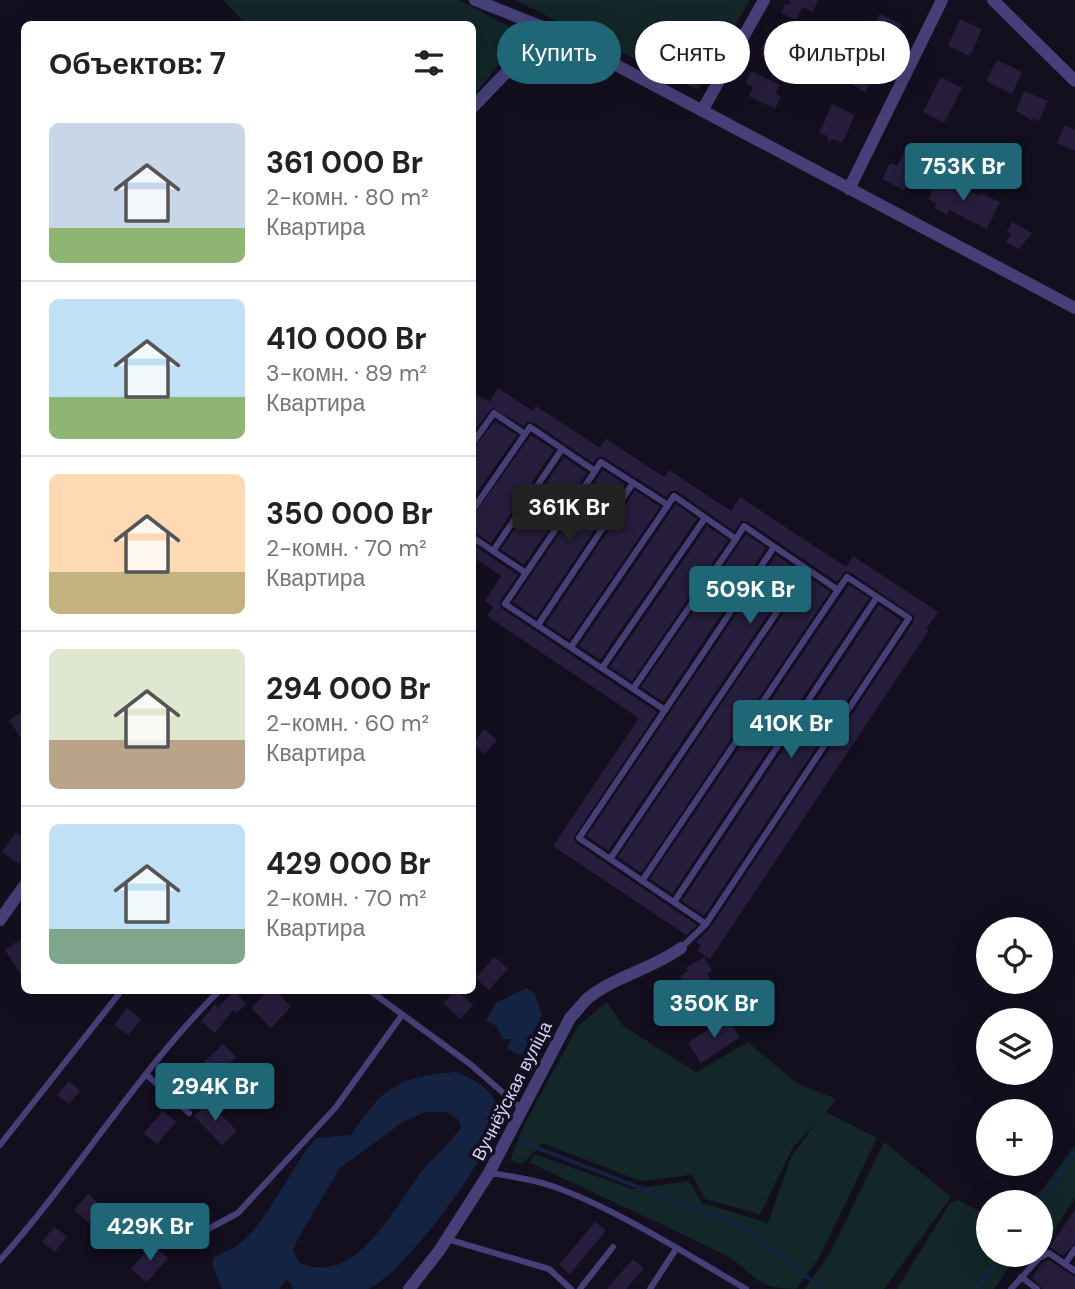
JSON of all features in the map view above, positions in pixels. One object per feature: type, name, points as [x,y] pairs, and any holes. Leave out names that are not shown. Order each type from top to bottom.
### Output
[{"type":"street","points":[[702,110],[764,0]]},
{"type":"street","points":[[849,189],[942,0]]},
{"type":"street","points":[[993,0],[1075,81]]},
{"type":"street","points":[[478,1],[528,21]]},
{"type":"street","points":[[621,67],[1075,308]]},
{"type":"street","points":[[476,104],[497,82]]},
{"type":"street","points":[[0,920],[21,890]]},
{"type":"street","name":"Вучнёўская вуліца","points":[[409,1289],[447,1238],[489,1173],[569,1018],[589,998],[615,982],[662,962],[681,948]]},
{"type":"lane","points":[[476,439],[494,414],[525,434]]},
{"type":"lane","points":[[476,505],[530,427],[595,471]]},
{"type":"lane","points":[[493,551],[562,449]]},
{"type":"lane","points":[[664,710],[505,604],[601,462],[668,505]]},
{"type":"lane","points":[[538,625],[633,483]]},
{"type":"lane","points":[[571,648],[674,496],[736,539]]},
{"type":"lane","points":[[602,668],[705,518]]},
{"type":"lane","points":[[633,689],[744,526],[838,590]]},
{"type":"lane","points":[[476,540],[526,573]]},
{"type":"lane","points":[[706,924],[579,838],[774,547]]},
{"type":"lane","points":[[610,859],[806,569]]},
{"type":"lane","points":[[642,881],[846,577],[909,618],[706,924],[681,948]]},
{"type":"lane","points":[[674,902],[877,597]]},
{"type":"lane","points":[[0,1145],[118,994]]},
{"type":"lane","points":[[0,1260],[202,1007],[216,994]]},
{"type":"lane","points":[[374,994],[470,1063],[522,1109]]},
{"type":"lane","points":[[180,1244],[238,1213],[336,1107],[402,1015]]},
{"type":"lane","points":[[147,1075],[188,1113]]},
{"type":"lane","points":[[489,1173],[554,1187],[676,1249],[746,1289]]},
{"type":"lane","points":[[447,1238],[550,1269],[570,1289]]},
{"type":"lane","points":[[580,1289],[613,1247]]},
{"type":"lane","points":[[650,1289],[676,1249]]},
{"type":"lane","points":[[1065,1264],[1075,1249]]},
{"type":"lane","points":[[1011,1289],[1039,1258],[1049,1253],[1075,1271]]},
{"type":"lane","points":[[1021,1277],[1037,1289]]},
{"type":"green space","points":[[223,0],[459,0],[499,21],[497,67],[476,92],[476,21],[243,21]]},
{"type":"green space","points":[[515,0],[750,0],[738,21],[635,21],[635,59],[621,52],[621,21],[558,21]]},
{"type":"green space","points":[[686,84],[701,84],[698,90]]},
{"type":"green space","points":[[607,1002],[623,1026],[696,1072],[748,1042],[797,1083],[836,1099],[826,1112],[877,1138],[819,1258],[796,1289],[769,1286],[721,1253],[530,1163],[534,1154],[632,1189],[689,1181],[702,1203],[768,1223],[791,1157],[817,1121],[792,1149],[760,1214],[705,1199],[692,1175],[641,1181],[542,1143],[523,1164],[510,1161],[523,1127],[578,1026]]},
{"type":"green space","points":[[884,1142],[951,1197],[884,1289],[805,1289],[831,1251]]},
{"type":"green space","points":[[1075,1145],[1075,1198],[1053,1232],[1053,1190],[1042,1190]]},
{"type":"green space","points":[[958,1200],[976,1209],[976,1267],[1009,1267],[994,1289],[897,1289],[950,1203]]},
{"type":"water","points":[[526,988],[535,993],[542,1015],[522,1055],[507,1049],[511,1039],[503,1039],[496,1025],[486,1021],[496,1003]]},
{"type":"water","points":[[455,1072],[475,1081],[492,1096],[498,1109],[495,1126],[485,1150],[468,1178],[448,1207],[403,1261],[368,1289],[293,1289],[286,1280],[279,1289],[222,1289],[212,1264],[214,1257],[235,1247],[250,1234],[316,1138],[351,1135],[372,1106],[393,1088],[418,1077]],"holes":[[[425,1112],[447,1112],[459,1120],[461,1128],[425,1167],[373,1238],[340,1264],[321,1268],[300,1263],[293,1252],[297,1240],[340,1168],[403,1122]]]},
{"type":"building","points":[[788,0],[818,0],[813,12],[803,7],[796,20],[781,13],[785,4],[789,5],[791,1]]},
{"type":"building","points":[[880,14],[895,21],[876,21]]},
{"type":"building","points":[[960,19],[982,29],[970,56],[948,46]]},
{"type":"building","points":[[997,60],[1022,72],[1012,94],[986,81]]},
{"type":"building","points":[[751,71],[764,77],[764,84],[780,85],[776,94],[781,96],[775,109],[749,96],[753,87],[747,84],[750,84]]},
{"type":"building","points":[[941,77],[962,88],[944,123],[923,112]]},
{"type":"building","points":[[851,84],[870,84],[865,92]]},
{"type":"building","points":[[1024,91],[1048,101],[1039,121],[1034,118],[1033,121],[1016,111]]},
{"type":"building","points":[[832,104],[855,115],[842,143],[833,139],[828,142],[827,136],[819,133]]},
{"type":"building","points":[[1065,125],[1075,130],[1075,151],[1057,143]]},
{"type":"building","points":[[905,151],[920,158],[904,190],[882,179],[890,163],[897,166]]},
{"type":"building","points":[[939,176],[979,196],[980,193],[1000,202],[987,229],[949,210],[947,215],[934,208],[936,203],[928,199]]},
{"type":"building","points":[[1012,222],[1032,233],[1019,249],[1006,242],[1011,234],[1007,232]]},
{"type":"building","points":[[498,388],[533,411],[536,406],[600,448],[606,439],[664,477],[669,470],[731,511],[740,497],[846,567],[853,556],[938,612],[926,629],[929,630],[710,959],[698,951],[701,945],[696,942],[711,927],[914,621],[914,616],[850,572],[844,572],[837,582],[747,521],[741,521],[734,531],[677,491],[671,491],[666,497],[603,457],[598,457],[593,463],[533,422],[527,422],[524,426],[492,408],[476,428],[476,395],[490,401]]},
{"type":"building","points":[[495,421],[517,435],[476,494],[476,445]]},
{"type":"building","points":[[531,435],[554,450],[491,543],[476,534],[476,511]]},
{"type":"building","points":[[564,457],[587,473],[524,565],[501,549]]},
{"type":"building","points":[[603,470],[625,484],[536,618],[513,602]]},
{"type":"building","points":[[635,490],[660,507],[569,640],[546,624]]},
{"type":"building","points":[[676,504],[697,519],[600,660],[579,646]]},
{"type":"building","points":[[707,526],[728,540],[632,681],[610,667]]},
{"type":"building","points":[[746,534],[766,548],[663,702],[641,687]]},
{"type":"building","points":[[476,547],[518,575],[500,601],[501,608],[657,712],[573,838],[576,843],[697,925],[686,935],[553,846],[639,718],[487,616],[493,607],[485,601],[501,576],[476,559]]},
{"type":"building","points":[[776,555],[798,570],[608,851],[587,836]]},
{"type":"building","points":[[808,576],[830,592],[641,873],[618,857]]},
{"type":"building","points":[[849,585],[869,598],[672,894],[650,879]]},
{"type":"building","points":[[879,605],[901,620],[704,916],[682,901]]},
{"type":"building","points":[[21,712],[21,738],[9,720]]},
{"type":"building","points":[[484,729],[497,740],[485,754],[476,747],[476,739]]},
{"type":"building","points":[[16,832],[21,835],[19,864],[2,852]]},
{"type":"building","points":[[21,939],[21,974],[5,950]]},
{"type":"building","points":[[494,957],[508,969],[489,990],[476,978]]},
{"type":"building","points":[[704,957],[712,971],[707,973],[718,991],[697,1004],[680,976],[688,971],[686,968]]},
{"type":"building","points":[[232,994],[238,994],[246,1004],[236,1013],[233,1010],[215,1033],[201,1021],[215,1004],[218,1007]]},
{"type":"building","points":[[265,994],[279,994],[291,1007],[271,1028],[251,1008]]},
{"type":"building","points":[[452,994],[461,994],[473,1005],[460,1019],[443,1003]]},
{"type":"building","points":[[127,1008],[141,1019],[128,1035],[114,1025]]},
{"type":"building","points":[[726,1017],[740,1037],[701,1063],[688,1043]]},
{"type":"building","points":[[223,1044],[236,1057],[217,1075],[204,1062]]},
{"type":"building","points":[[69,1081],[80,1091],[69,1104],[57,1095]]},
{"type":"building","points":[[208,1101],[237,1131],[222,1145],[194,1116]]},
{"type":"building","points":[[163,1111],[176,1122],[157,1144],[144,1133]]},
{"type":"building","points":[[88,1194],[103,1207],[89,1223],[74,1210]]},
{"type":"building","points":[[1075,1209],[1075,1243],[1063,1256],[1053,1249],[1053,1242]]},
{"type":"building","points":[[176,1210],[189,1232],[173,1241],[160,1219]]},
{"type":"building","points":[[595,1222],[606,1230],[570,1274],[559,1265]]},
{"type":"building","points":[[54,1227],[67,1236],[55,1252],[42,1242]]},
{"type":"building","points":[[152,1245],[168,1258],[147,1282],[131,1269]]},
{"type":"building","points":[[633,1259],[644,1268],[626,1289],[607,1289]]},
{"type":"building","points":[[1053,1263],[1075,1277],[1075,1289],[1043,1289],[1032,1278],[1040,1267],[1053,1267]]},
{"type":"waterway","points":[[522,1142],[747,1229],[822,1289]]},
{"type":"waterway","points":[[1048,1190],[1075,1153]]},
{"type":"waterway","points":[[976,1289],[992,1267]]}]
